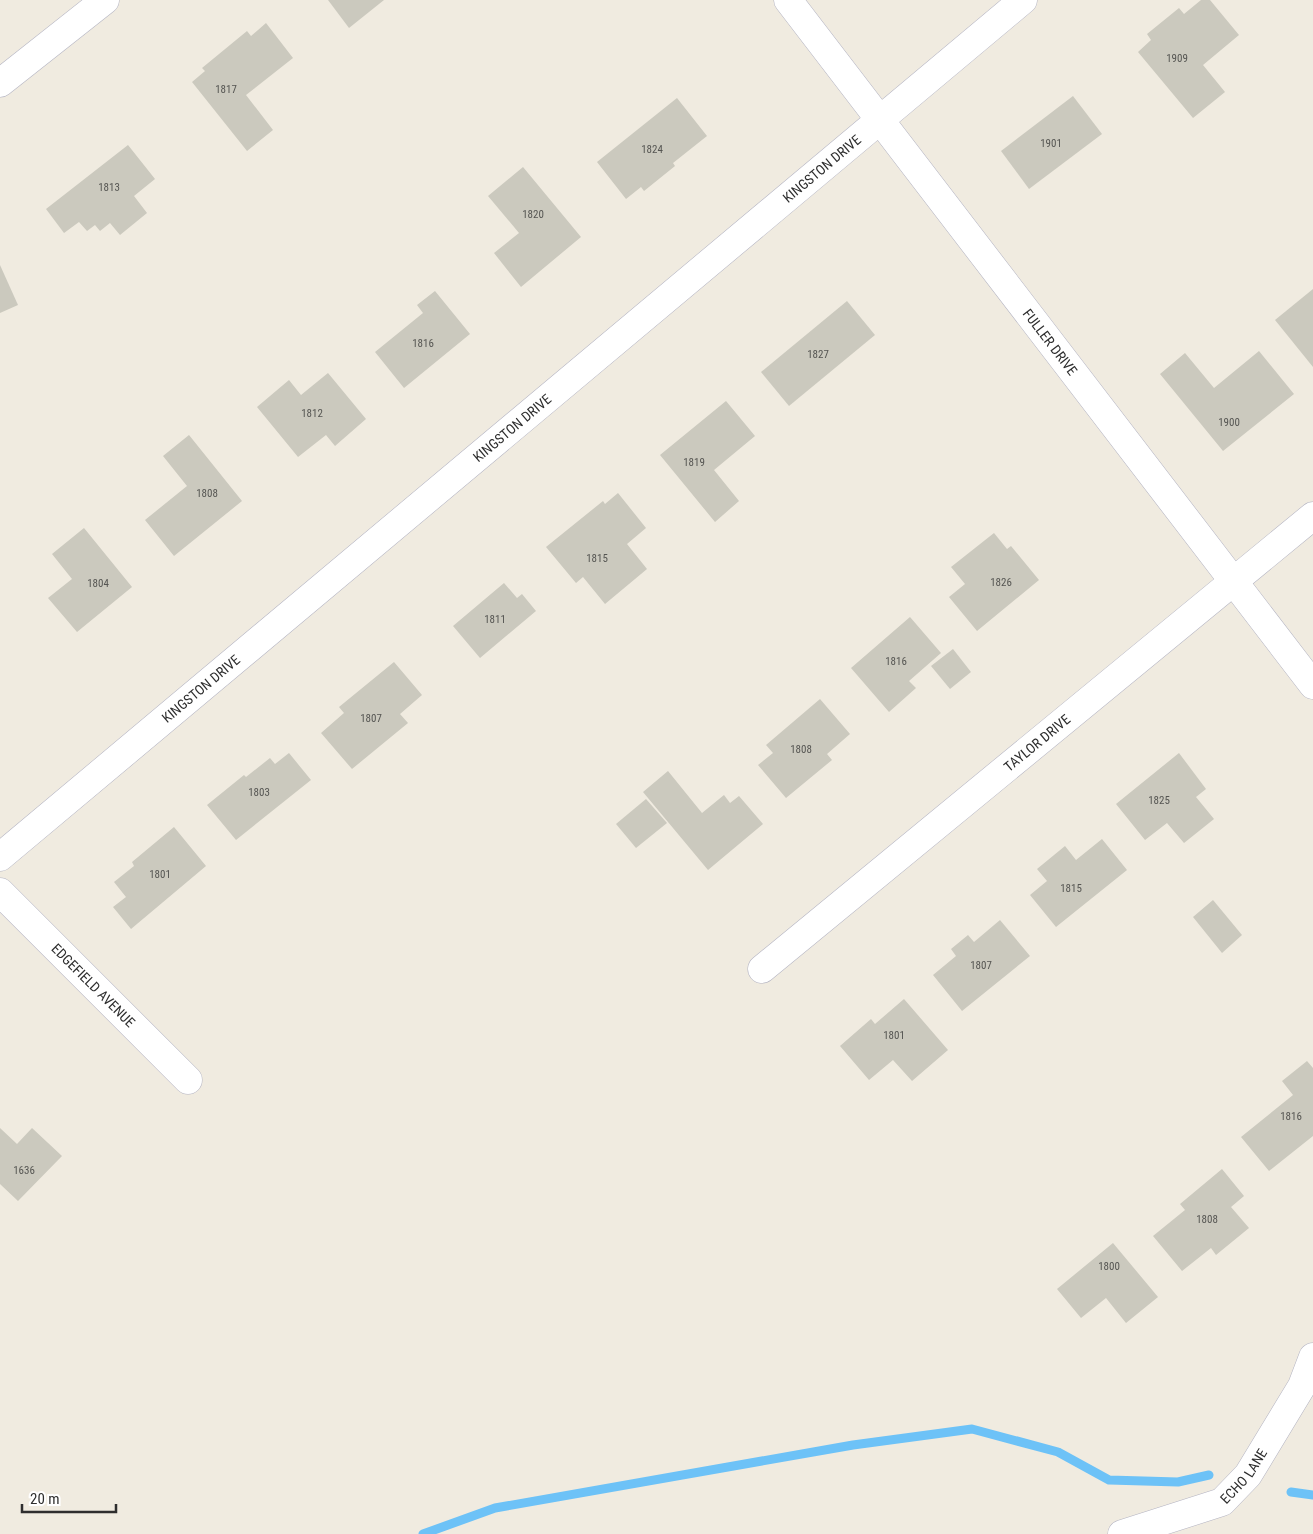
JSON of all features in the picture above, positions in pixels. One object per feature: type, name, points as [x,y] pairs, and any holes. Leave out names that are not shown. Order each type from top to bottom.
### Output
[{"type":"street","points":[[0,83],[105,0]]},
{"type":"street","name":"FULLER DRIVE","points":[[788,0],[1232,582],[1313,685]]},
{"type":"street","name":"KINGSTON DRIVE","points":[[0,857],[1023,0]]},
{"type":"street","name":"TAYLOR DRIVE","points":[[762,969],[1313,516]]},
{"type":"street","name":"EDGEFIELD AVENUE","points":[[0,892],[188,1080]]},
{"type":"street","name":"ECHO LANE","points":[[1122,1534],[1222,1502],[1248,1475],[1302,1386],[1313,1357]]},
{"type":"building","points":[[328,0],[384,0],[349,28]]},
{"type":"building","points":[[1201,0],[1210,0],[1239,35],[1203,65],[1225,92],[1193,118],[1138,52],[1151,40],[1147,34],[1179,8],[1184,14]]},
{"type":"building","points":[[266,23],[293,58],[246,95],[273,130],[247,151],[192,82],[205,71],[202,68],[247,31],[251,36]]},
{"type":"building","points":[[1073,96],[1102,134],[1029,189],[1001,151]]},
{"type":"building","points":[[677,98],[707,136],[673,163],[675,166],[644,191],[641,187],[626,199],[597,162]]},
{"type":"building","points":[[128,145],[155,179],[134,196],[147,213],[120,235],[110,223],[100,231],[95,225],[87,231],[79,222],[64,233],[46,209]]},
{"type":"building","points":[[523,167],[581,237],[521,287],[494,253],[519,233],[488,196]]},
{"type":"building","points":[[0,265],[18,305],[0,313]]},
{"type":"building","points":[[1313,289],[1313,367],[1275,320]]},
{"type":"building","points":[[435,291],[470,334],[404,388],[375,352],[423,313],[417,305]]},
{"type":"building","points":[[847,301],[875,335],[789,406],[761,372]]},
{"type":"building","points":[[1259,351],[1294,394],[1223,451],[1160,374],[1185,353],[1214,388]]},
{"type":"building","points":[[328,373],[366,419],[335,446],[326,435],[298,457],[257,407],[289,380],[301,395]]},
{"type":"building","points":[[726,401],[755,436],[714,470],[739,501],[715,522],[660,455]]},
{"type":"building","points":[[189,435],[242,501],[174,556],[145,520],[187,486],[163,456]]},
{"type":"building","points":[[618,493],[646,528],[627,544],[647,569],[605,604],[583,577],[576,583],[546,547],[603,501],[605,504]]},
{"type":"building","points":[[84,528],[132,587],[77,632],[48,598],[72,579],[52,554]]},
{"type":"building","points":[[994,533],[1007,549],[1011,546],[1039,580],[977,631],[949,597],[965,584],[951,567]]},
{"type":"building","points":[[504,583],[517,598],[522,594],[536,611],[480,658],[453,626]]},
{"type":"building","points":[[910,617],[941,653],[909,681],[916,688],[889,712],[851,668]]},
{"type":"building","points":[[953,649],[971,672],[950,689],[931,666]]},
{"type":"building","points":[[394,662],[422,695],[400,714],[408,723],[352,769],[321,733],[344,713],[339,707]]},
{"type":"building","points":[[820,699],[850,734],[827,754],[832,760],[786,798],[758,765],[773,753],[766,745]]},
{"type":"building","points":[[289,753],[311,780],[236,840],[207,805],[244,775],[246,777],[270,758],[275,764]]},
{"type":"building","points":[[1179,753],[1206,789],[1196,797],[1214,819],[1184,843],[1167,823],[1145,840],[1116,804]]},
{"type":"building","points":[[668,771],[702,813],[724,795],[730,803],[739,796],[763,824],[708,870],[643,792]]},
{"type":"building","points":[[646,799],[667,823],[636,848],[616,824]]},
{"type":"building","points":[[174,827],[206,866],[131,929],[113,907],[126,897],[114,882],[134,866],[132,862]]},
{"type":"building","points":[[1102,839],[1127,870],[1056,927],[1030,895],[1047,881],[1037,869],[1065,846],[1076,860]]},
{"type":"building","points":[[1213,900],[1242,935],[1222,953],[1193,917]]},
{"type":"building","points":[[1000,920],[1030,956],[962,1011],[933,975],[956,956],[951,949],[968,935],[974,942]]},
{"type":"building","points":[[904,999],[948,1050],[912,1081],[893,1060],[869,1080],[840,1046],[871,1019],[875,1024]]},
{"type":"building","points":[[1307,1061],[1313,1068],[1313,1136],[1269,1171],[1241,1137],[1293,1095],[1282,1081]]},
{"type":"building","points":[[0,1128],[17,1144],[32,1128],[62,1156],[18,1201],[0,1184]]},
{"type":"building","points":[[1222,1169],[1244,1196],[1231,1207],[1249,1228],[1216,1255],[1211,1248],[1182,1271],[1153,1236],[1185,1210],[1180,1204]]},
{"type":"building","points":[[1113,1243],[1158,1297],[1126,1323],[1106,1298],[1081,1318],[1057,1289]]},
{"type":"waterway","points":[[423,1534],[495,1508],[853,1445],[972,1429],[1058,1452],[1109,1480],[1178,1482],[1209,1475]]},
{"type":"waterway","points":[[1291,1492],[1313,1495]]}]
